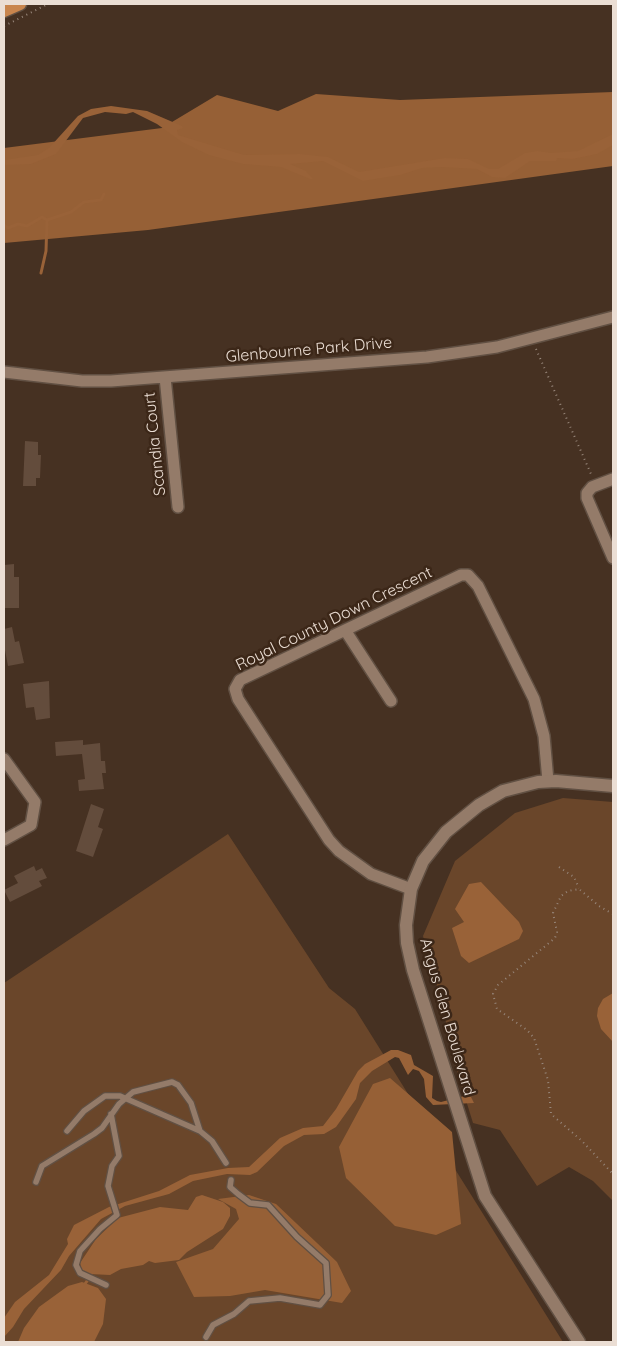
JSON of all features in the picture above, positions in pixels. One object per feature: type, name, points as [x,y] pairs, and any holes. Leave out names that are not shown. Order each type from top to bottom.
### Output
[{"type":"main road","points":[[4,11],[20,4]]},
{"type":"street","name":"Glenbourne Park Drive","points":[[4,372],[82,381],[165,378],[460,354],[497,347],[613,317]]},
{"type":"street","name":"Scandia Court","points":[[165,378],[178,506]]},
{"type":"street","points":[[613,479],[592,487],[587,498],[613,557]]},
{"type":"street","name":"Royal County Down Crescent","points":[[411,889],[371,874],[339,851],[321,828],[236,694],[237,683],[244,677],[462,575],[473,578],[534,699],[544,736],[548,781]]},
{"type":"street","points":[[345,630],[391,701]]},
{"type":"street","points":[[4,759],[35,802],[31,824],[4,840]]},
{"type":"street","name":"Angus Glen Boulevard","points":[[579,1342],[490,1207],[465,1134],[408,951],[406,925],[411,889],[429,852],[458,820],[503,791],[548,781],[613,786]]},
{"type":"lane","points":[[36,1182],[42,1166],[94,1134],[126,1097],[133,1092],[172,1082],[178,1085],[191,1103],[200,1131]]},
{"type":"lane","points":[[67,1131],[84,1111],[104,1096],[113,1094],[126,1097],[200,1131],[212,1141],[226,1163]]},
{"type":"lane","points":[[106,1285],[80,1273],[76,1266],[80,1251],[100,1229],[117,1215],[108,1186],[112,1166],[119,1156],[111,1114]]},
{"type":"lane","points":[[206,1338],[213,1325],[234,1314],[249,1301],[280,1298],[320,1305],[328,1295],[326,1263],[297,1237],[268,1205],[250,1203],[238,1194],[230,1187],[231,1180]]},
{"type":"path","points":[[4,26],[48,4]]},
{"type":"path","points":[[535,346],[591,474]]},
{"type":"path","points":[[559,867],[574,877],[579,889],[599,906],[613,914]]},
{"type":"path","points":[[579,889],[562,896],[552,913],[557,932],[555,938],[498,985],[493,994],[497,1009],[527,1030],[534,1038],[548,1080],[551,1114],[560,1124],[576,1136],[613,1174]]},
{"type":"shaded area","points":[[613,92],[613,166],[148,230],[4,243],[4,148],[162,128],[217,95],[278,111],[316,94],[400,100]]},
{"type":"shaded area","points":[[111,106],[147,111],[182,126],[183,128],[177,130],[178,135],[244,155],[300,154],[328,157],[359,172],[445,158],[468,159],[489,169],[498,169],[525,153],[537,151],[551,153],[578,151],[613,134],[613,145],[597,154],[572,159],[557,158],[556,161],[530,161],[505,178],[492,177],[477,169],[441,167],[422,168],[400,175],[363,181],[323,161],[290,164],[306,171],[313,179],[310,179],[281,167],[243,164],[209,155],[182,142],[157,124],[133,112],[126,114],[105,112],[83,118],[56,154],[31,164],[4,165],[4,160],[38,155],[49,148],[78,116],[91,109]]},
{"type":"shaded area","points":[[563,798],[613,802],[613,1201],[593,1181],[569,1167],[537,1186],[500,1130],[473,1123],[452,1055],[444,1012],[423,936],[455,861],[515,813]]},
{"type":"shaded area","points":[[228,834],[329,988],[355,1009],[563,1342],[4,1342],[4,983]]},
{"type":"shaded area","points":[[481,882],[519,922],[523,931],[519,939],[469,963],[461,956],[452,928],[464,922],[455,909],[469,884]]},
{"type":"shaded area","points":[[613,993],[613,1042],[601,1029],[597,1016],[598,1008],[603,999]]},
{"type":"shaded area","points":[[391,1050],[398,1050],[411,1055],[414,1065],[433,1076],[432,1098],[441,1102],[464,1096],[471,1097],[474,1103],[433,1105],[426,1097],[424,1079],[419,1071],[413,1069],[408,1075],[399,1058],[395,1057],[372,1071],[360,1083],[356,1099],[336,1127],[324,1134],[304,1135],[284,1146],[257,1172],[250,1175],[227,1174],[193,1181],[169,1194],[125,1206],[101,1219],[69,1256],[61,1270],[24,1309],[13,1327],[4,1337],[4,1318],[15,1302],[49,1275],[68,1244],[67,1239],[74,1225],[109,1207],[159,1191],[190,1175],[228,1168],[249,1167],[280,1138],[303,1128],[323,1126],[336,1109],[358,1071],[365,1064]]},
{"type":"shaded area","points":[[390,1078],[452,1132],[461,1224],[436,1235],[395,1226],[346,1178],[339,1147],[373,1084]]},
{"type":"shaded area","points":[[202,1195],[223,1202],[230,1208],[230,1216],[223,1229],[187,1252],[179,1260],[155,1263],[149,1261],[143,1265],[121,1269],[110,1275],[90,1274],[82,1271],[80,1263],[96,1239],[118,1218],[160,1207],[188,1210],[196,1197]]},
{"type":"shaded area","points":[[249,1195],[276,1204],[337,1262],[351,1291],[342,1303],[265,1290],[230,1296],[194,1297],[176,1262],[213,1249],[239,1219],[236,1209],[218,1199]]},
{"type":"shaded area","points":[[82,1282],[98,1288],[106,1299],[103,1324],[94,1342],[18,1342],[24,1328],[39,1307],[68,1286]]},
{"type":"building","points":[[25,441],[38,442],[38,455],[41,455],[40,478],[36,478],[36,486],[23,486]]},
{"type":"building","points":[[14,564],[14,577],[19,577],[19,608],[4,608],[4,565]]},
{"type":"building","points":[[12,627],[15,642],[19,641],[24,663],[8,666],[4,645],[4,629]]},
{"type":"building","points":[[49,681],[50,718],[36,720],[34,707],[26,708],[23,684]]},
{"type":"building","points":[[83,740],[83,745],[100,743],[101,761],[105,761],[106,773],[102,773],[104,789],[79,791],[78,780],[85,779],[82,754],[56,756],[55,742]]},
{"type":"building","points":[[91,804],[104,809],[98,827],[103,829],[93,857],[76,851]]},
{"type":"building","points":[[34,866],[36,871],[42,868],[47,878],[39,881],[42,886],[10,902],[4,890],[18,883],[14,876]]},
{"type":"waterway","points":[[47,220],[71,212],[84,202],[101,200],[104,194]]},
{"type":"waterway","points":[[4,225],[8,228],[18,224],[27,226],[42,217],[47,220]]},
{"type":"waterway","points":[[41,273],[46,251],[47,220]]},
{"type":"waterway","points":[[85,1284],[91,1275]]}]
